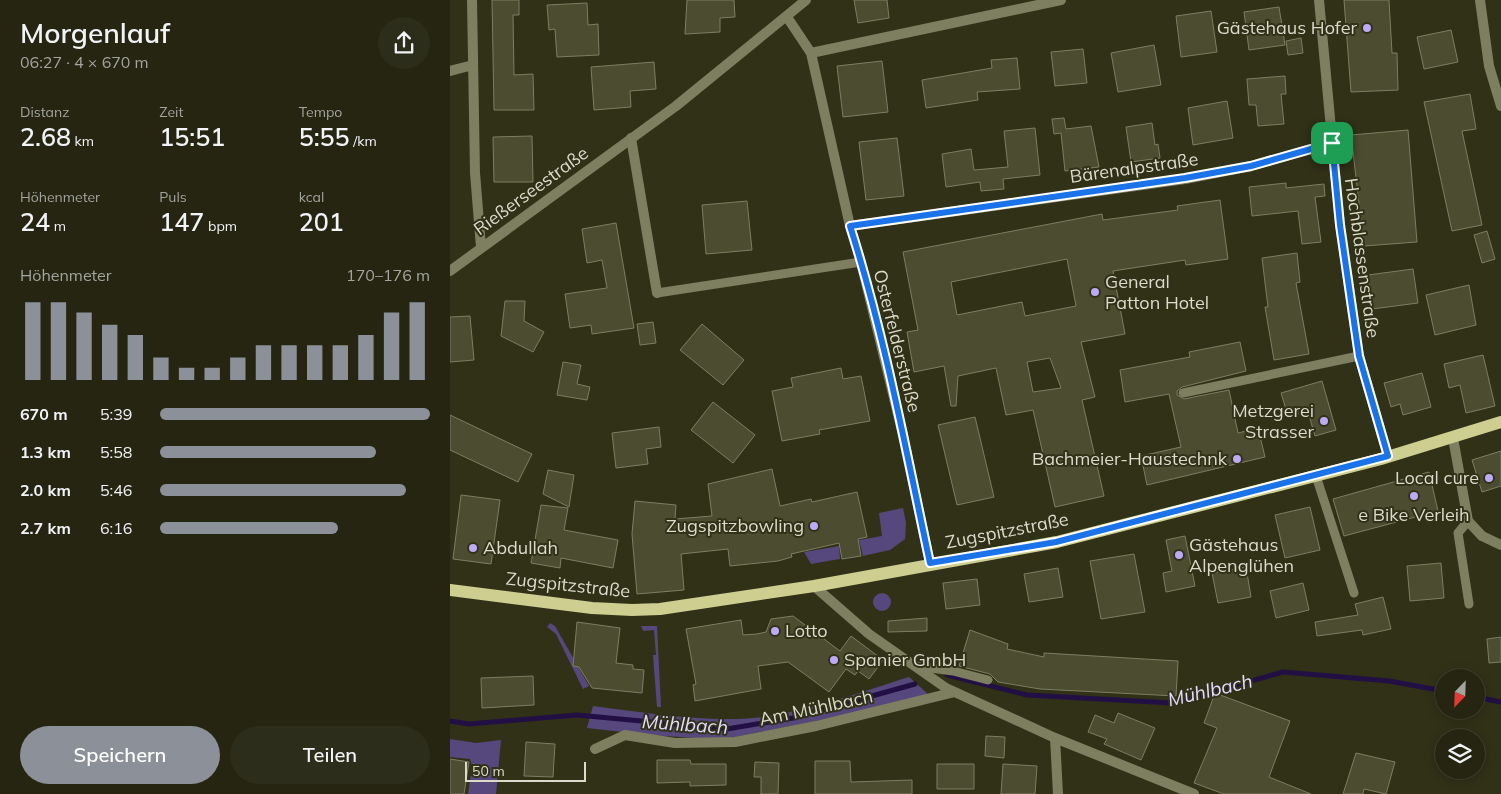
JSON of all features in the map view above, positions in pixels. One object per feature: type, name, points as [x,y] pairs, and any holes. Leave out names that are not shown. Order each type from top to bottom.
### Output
[{"type":"main road","name":"Zugspitzstraße","points":[[450,590],[592,608],[632,610],[660,609],[814,586],[930,563],[1056,542],[1316,476],[1453,438],[1501,422]]},
{"type":"street","points":[[472,0],[475,173],[481,247]]},
{"type":"street","name":"Rießerseestraße","points":[[450,271],[631,138],[787,17],[806,0]]},
{"type":"street","points":[[811,53],[1061,0]]},
{"type":"street","name":"Hochblassenstraße","points":[[1319,0],[1340,225],[1359,356],[1388,456]]},
{"type":"street","points":[[1480,0],[1489,66],[1501,106]]},
{"type":"street","name":"Osterfelderstraße","points":[[787,17],[811,53],[850,226],[861,262],[902,431],[930,563]]},
{"type":"street","points":[[450,71],[473,65]]},
{"type":"street","points":[[631,138],[657,293]]},
{"type":"street","name":"Bärenalpstraße","points":[[850,226],[1185,178],[1251,166],[1332,143]]},
{"type":"street","points":[[1453,438],[1468,522],[1482,536],[1501,545]]},
{"type":"street","points":[[814,586],[869,634],[950,690],[1055,738],[1194,794]]},
{"type":"street","name":"Am Mühlbach","points":[[595,749],[625,736],[675,742],[735,742],[824,724],[950,690]]},
{"type":"street","points":[[1055,738],[1058,794]]},
{"type":"lane","points":[[657,293],[861,262]]},
{"type":"lane","points":[[1183,393],[1359,356]]},
{"type":"lane","points":[[1316,476],[1354,593]]},
{"type":"lane","points":[[1468,522],[1458,533],[1469,604]]},
{"type":"lane","points":[[919,668],[944,669],[988,680]]},
{"type":"shaded area","points":[[903,508],[906,523],[905,539],[890,550],[863,556],[859,540],[882,536],[879,513]]},
{"type":"shaded area","points":[[839,546],[840,559],[811,564],[804,552]]},
{"type":"shaded area","points":[[882,593],[888,596],[891,602],[888,608],[882,611],[876,608],[873,602],[876,596]]},
{"type":"shaded area","points":[[550,623],[555,626],[589,686],[583,689],[556,634],[547,627]]},
{"type":"shaded area","points":[[641,626],[657,626],[661,707],[657,707],[653,655],[656,655],[654,630],[643,631]]},
{"type":"shaded area","points":[[909,677],[929,695],[861,712],[730,738],[712,739],[649,735],[587,728],[593,706],[700,718],[757,718],[824,704]]},
{"type":"shaded area","points":[[450,739],[476,743],[501,740],[496,794],[468,794],[472,766],[470,759],[450,757]]},
{"type":"building","points":[[492,0],[519,0],[519,15],[513,15],[514,75],[533,74],[534,110],[494,110]]},
{"type":"building","points":[[687,0],[734,0],[735,17],[720,18],[720,32],[685,34]]},
{"type":"building","points":[[854,0],[887,0],[889,18],[858,23]]},
{"type":"building","points":[[1344,0],[1389,0],[1392,53],[1397,53],[1398,90],[1351,92]]},
{"type":"building","points":[[587,3],[588,25],[598,24],[599,55],[557,57],[555,29],[549,30],[547,5]]},
{"type":"building","points":[[1279,7],[1285,45],[1249,50],[1244,12]]},
{"type":"building","points":[[1211,11],[1217,52],[1181,57],[1176,16]]},
{"type":"building","points":[[1451,30],[1458,62],[1424,69],[1417,37]]},
{"type":"building","points":[[1301,38],[1303,53],[1288,55],[1286,41]]},
{"type":"building","points":[[1154,45],[1161,85],[1118,92],[1111,53]]},
{"type":"building","points":[[1083,49],[1087,83],[1055,86],[1051,52]]},
{"type":"building","points":[[1017,58],[1020,89],[977,92],[978,100],[926,108],[922,80],[992,68],[991,60]]},
{"type":"building","points":[[882,61],[888,112],[843,117],[837,66]]},
{"type":"building","points":[[654,62],[656,89],[630,91],[631,107],[594,110],[591,67]]},
{"type":"building","points":[[1285,76],[1286,94],[1281,94],[1284,124],[1258,126],[1256,105],[1249,105],[1247,79]]},
{"type":"building","points":[[1470,94],[1476,129],[1462,131],[1482,225],[1452,231],[1424,102]]},
{"type":"building","points":[[1227,101],[1233,138],[1193,145],[1188,108]]},
{"type":"building","points":[[1064,118],[1066,129],[1091,126],[1099,167],[1065,171],[1061,133],[1054,134],[1052,119]]},
{"type":"building","points":[[1152,123],[1155,145],[1158,144],[1160,158],[1131,162],[1126,127]]},
{"type":"building","points":[[1035,128],[1040,175],[1003,179],[1004,189],[981,191],[980,182],[946,187],[942,154],[971,149],[974,170],[1008,167],[1004,131]]},
{"type":"building","points":[[1408,130],[1417,242],[1364,246],[1351,135]]},
{"type":"building","points":[[532,136],[533,182],[494,182],[493,137]]},
{"type":"building","points":[[897,138],[904,196],[866,200],[859,142]]},
{"type":"building","points":[[1286,183],[1286,188],[1324,184],[1325,196],[1315,197],[1321,242],[1302,244],[1298,211],[1252,216],[1249,187]]},
{"type":"building","points":[[1220,200],[1228,259],[1186,265],[1185,260],[1113,271],[1125,334],[1081,342],[1095,397],[1082,400],[1104,496],[1055,507],[1033,410],[1006,415],[996,368],[958,376],[956,406],[951,406],[944,366],[914,372],[907,332],[918,330],[903,252],[1102,214],[1103,220],[1178,210],[1177,206]],"holes":[[[1067,259],[1076,306],[1025,316],[1022,302],[957,315],[951,282]],[[1050,358],[1061,388],[1033,392],[1027,362]]]},
{"type":"building","points":[[747,201],[752,250],[706,254],[702,205]]},
{"type":"building","points":[[616,223],[634,328],[592,334],[591,325],[570,328],[565,294],[607,288],[602,260],[587,263],[582,229]]},
{"type":"building","points":[[1487,231],[1495,259],[1482,263],[1474,235]]},
{"type":"building","points":[[1297,253],[1300,282],[1296,283],[1309,354],[1274,360],[1265,307],[1268,307],[1262,258]]},
{"type":"building","points":[[1413,269],[1418,303],[1372,309],[1368,275]]},
{"type":"building","points":[[1469,285],[1476,325],[1435,335],[1426,295]]},
{"type":"building","points":[[505,301],[525,301],[524,321],[544,332],[533,352],[501,336]]},
{"type":"building","points":[[470,316],[474,360],[450,362],[450,317]]},
{"type":"building","points":[[653,322],[656,343],[640,345],[637,324]]},
{"type":"building","points":[[702,324],[744,360],[723,385],[680,350]]},
{"type":"building","points":[[1240,342],[1246,371],[1182,387],[1177,391],[1177,395],[1184,399],[1229,390],[1238,433],[1258,428],[1265,457],[1147,485],[1141,456],[1181,447],[1169,394],[1125,402],[1120,370],[1190,357],[1189,352]]},
{"type":"building","points":[[1483,355],[1495,406],[1466,413],[1460,385],[1449,388],[1444,364]]},
{"type":"building","points":[[563,362],[581,365],[577,384],[590,387],[587,400],[557,395]]},
{"type":"building","points":[[841,368],[843,379],[861,376],[870,421],[819,430],[820,434],[782,441],[772,391],[793,387],[791,378]]},
{"type":"building","points":[[1422,373],[1431,407],[1403,415],[1400,404],[1391,407],[1384,383]]},
{"type":"building","points":[[1322,381],[1336,430],[1315,436],[1308,412],[1288,416],[1281,393]]},
{"type":"building","points":[[713,402],[755,435],[733,463],[691,430]]},
{"type":"building","points":[[450,415],[532,454],[518,482],[450,450]]},
{"type":"building","points":[[975,417],[994,497],[957,505],[938,425]]},
{"type":"building","points":[[659,427],[661,447],[646,449],[648,464],[616,468],[612,433]]},
{"type":"building","name":"Local cure","points":[[1501,451],[1501,486],[1482,492],[1472,460]]},
{"type":"building","points":[[772,469],[780,506],[811,499],[812,502],[857,492],[867,537],[858,539],[861,556],[842,559],[839,543],[791,554],[792,557],[778,561],[730,566],[728,549],[681,554],[684,590],[637,594],[632,534],[635,501],[676,505],[675,519],[712,516],[708,484]]},
{"type":"building","points":[[548,470],[574,475],[569,507],[543,494]]},
{"type":"building","points":[[1429,472],[1438,511],[1344,536],[1333,499]]},
{"type":"building","points":[[461,495],[500,500],[491,564],[453,559]]},
{"type":"building","points":[[541,505],[568,508],[564,530],[618,540],[613,568],[561,558],[560,568],[531,563]]},
{"type":"building","points":[[1310,507],[1320,550],[1285,558],[1275,515]]},
{"type":"building","name":"Gästehaus Alpenglühen","points":[[1185,536],[1195,586],[1166,592],[1163,573],[1172,571],[1166,540]]},
{"type":"building","points":[[1134,554],[1145,612],[1101,619],[1090,561]]},
{"type":"building","points":[[1441,563],[1444,598],[1410,601],[1407,566]]},
{"type":"building","points":[[1246,567],[1251,597],[1218,603],[1212,573]]},
{"type":"building","points":[[1058,568],[1063,597],[1029,602],[1024,574]]},
{"type":"building","points":[[977,579],[980,605],[946,609],[943,583]]},
{"type":"building","points":[[1303,583],[1309,610],[1276,618],[1270,591]]},
{"type":"building","points":[[1383,597],[1391,629],[1363,635],[1362,630],[1317,636],[1315,622],[1358,615],[1355,604]]},
{"type":"building","points":[[793,616],[840,651],[851,636],[883,660],[869,679],[858,671],[855,675],[846,669],[829,692],[788,662],[758,666],[761,689],[695,701],[693,685],[696,684],[686,629],[741,620],[743,635],[757,634],[766,632],[771,619]]},
{"type":"building","points":[[927,618],[927,631],[888,632],[888,621]]},
{"type":"building","points":[[577,622],[620,628],[616,663],[633,665],[633,669],[644,670],[642,693],[592,688],[579,667],[573,666]]},
{"type":"building","points":[[970,630],[1008,644],[1007,649],[1044,657],[1044,653],[1178,661],[1176,696],[1040,689],[998,682],[990,674],[959,666]]},
{"type":"building","points":[[1501,637],[1501,662],[1489,663],[1487,639]]},
{"type":"building","points":[[533,676],[534,705],[482,708],[481,678]]},
{"type":"building","points":[[1215,693],[1290,721],[1269,777],[1311,794],[1224,794],[1194,783],[1217,728],[1204,723]]},
{"type":"building","points":[[1118,713],[1155,728],[1141,760],[1104,744],[1107,739],[1088,732],[1095,715],[1114,723]]},
{"type":"building","points":[[986,736],[1005,737],[1004,758],[985,756]]},
{"type":"building","points":[[526,742],[555,744],[553,777],[524,776]]},
{"type":"building","points":[[1356,753],[1395,762],[1386,794],[1364,789],[1363,794],[1343,794]]},
{"type":"building","points":[[450,759],[469,762],[464,794],[450,794]]},
{"type":"building","points":[[657,760],[690,760],[691,764],[726,764],[726,785],[690,786],[690,782],[657,783]]},
{"type":"building","points":[[815,761],[850,761],[851,782],[912,780],[912,794],[815,794]]},
{"type":"building","points":[[755,762],[779,763],[778,794],[761,794],[761,777],[754,777]]},
{"type":"building","points":[[937,764],[974,764],[974,789],[937,789]]},
{"type":"building","points":[[1003,764],[1037,766],[1035,794],[1001,794]]},
{"type":"waterway","name":"Mühlbach","points":[[947,675],[1027,695],[1173,703],[1283,672],[1389,681],[1435,689]]},
{"type":"waterway","name":"Mühlbach","points":[[450,721],[469,724],[577,715],[727,729],[793,718],[915,684]]},
{"type":"waterway","name":"Mühlbach","points":[[1485,699],[1501,702]]},
{"type":"place","name":"Gästehaus Hofer","points":[[1367,28]]},
{"type":"place","name":"General Patton Hotel","points":[[1095,292]]},
{"type":"place","name":"Metzgerei Strasser","points":[[1324,421]]},
{"type":"place","name":"Bachmeier-Haustechnk","points":[[1237,459]]},
{"type":"place","name":"Local cure","points":[[1489,478]]},
{"type":"place","name":"e Bike Verleih","points":[[1414,496]]},
{"type":"place","name":"Zugspitzbowling","points":[[814,526]]},
{"type":"place","name":"Abdullah","points":[[473,548]]},
{"type":"place","name":"Gästehaus Alpenglühen","points":[[1179,555]]},
{"type":"place","name":"Lotto","points":[[775,631]]},
{"type":"place","name":"Spanier GmbH","points":[[834,660]]},
{"type":"route","points":[[1332,143],[1340,225],[1359,356],[1388,456],[1294,482],[1244,493],[1056,542],[930,563],[902,431],[861,262],[850,226],[1185,178],[1251,166],[1332,143]]}]
